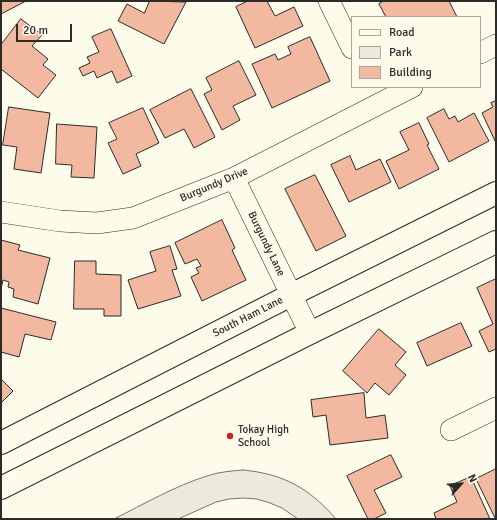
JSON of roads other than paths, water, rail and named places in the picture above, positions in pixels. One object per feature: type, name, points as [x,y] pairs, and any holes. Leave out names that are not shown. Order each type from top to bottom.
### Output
[{"type":"main road","name":"South Ham Lane","points":[[1,443],[291,295],[496,193]]},
{"type":"main road","points":[[1,488],[310,333],[496,242]]},
{"type":"street","points":[[329,1],[351,46]]},
{"type":"street","points":[[481,52],[496,45]]},
{"type":"street","name":"Burgundy Drive","points":[[1,212],[60,221],[97,223],[133,218],[234,178],[375,95],[407,88]]},
{"type":"street","name":"Burgundy Lane","points":[[234,178],[310,333]]},
{"type":"street","points":[[451,430],[496,408]]},
{"type":"place","name":"Tokay High School","points":[[230,436]]}]
